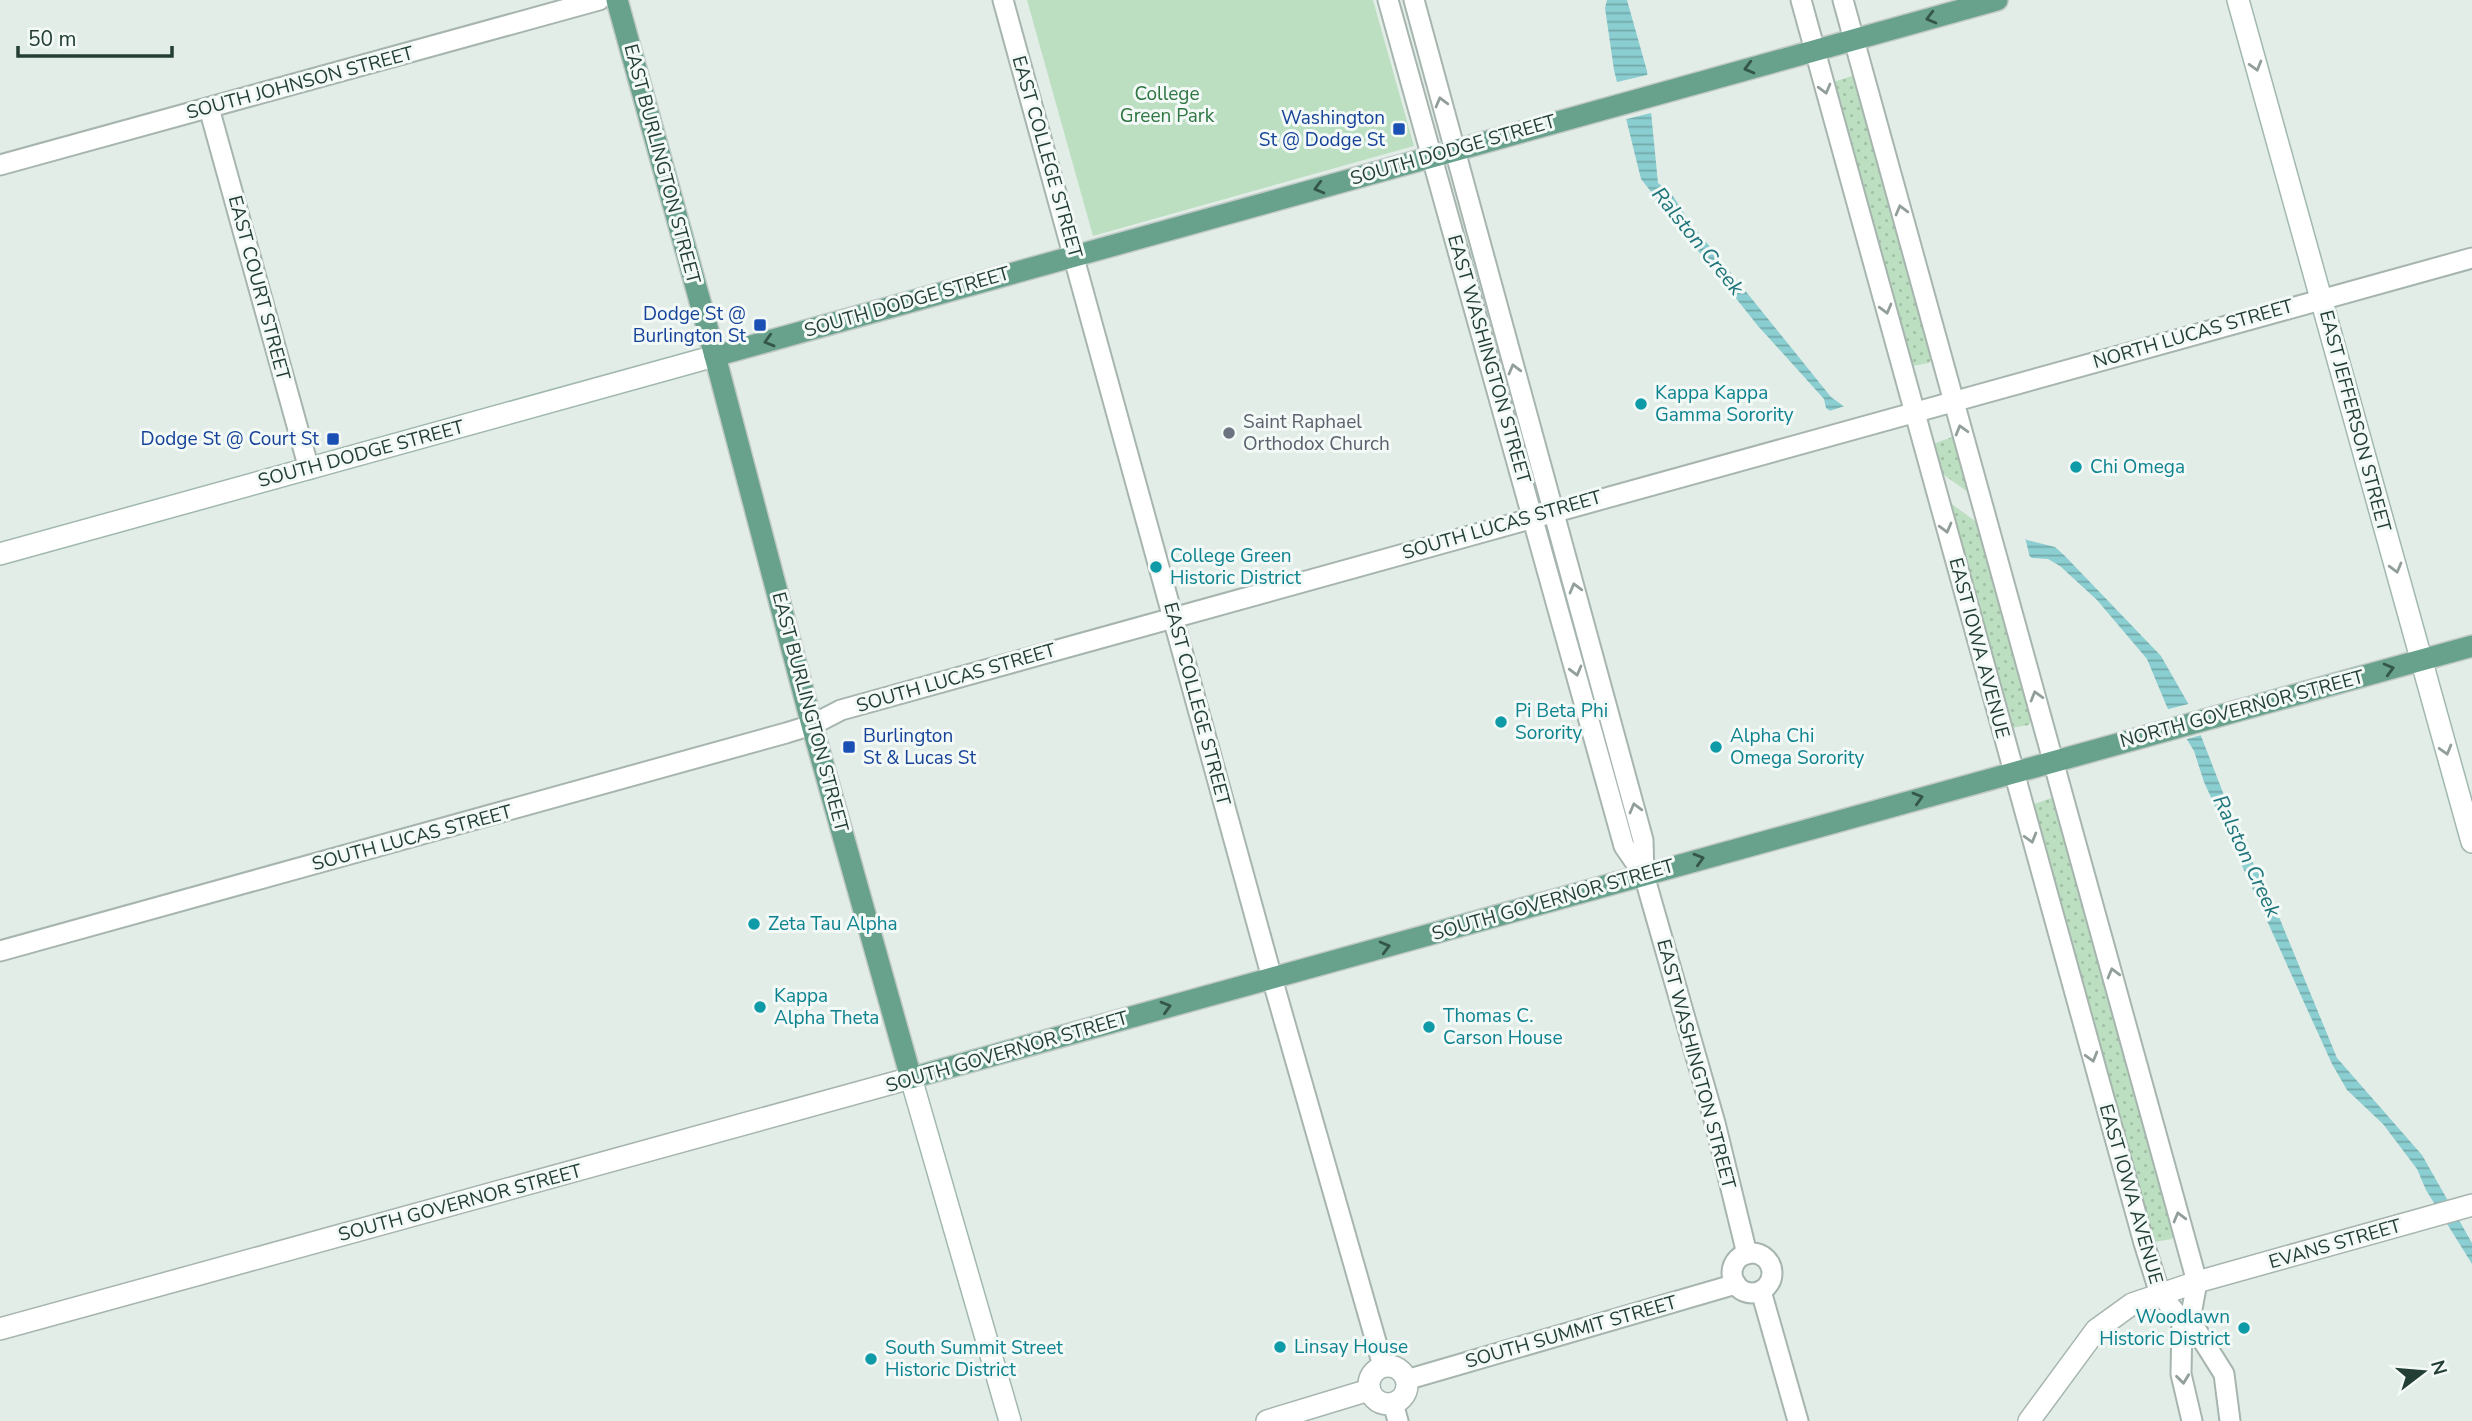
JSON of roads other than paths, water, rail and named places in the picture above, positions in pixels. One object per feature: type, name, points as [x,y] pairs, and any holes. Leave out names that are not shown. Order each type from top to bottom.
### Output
[{"type":"main road","name":"EAST BURLINGTON STREET","points":[[617,0],[715,356],[812,725],[1010,1421]]},
{"type":"main road","name":"SOUTH DODGE STREET","points":[[0,554],[1997,0]]},
{"type":"main road","name":"EAST JEFFERSON STREET","points":[[2238,0],[2472,842]]},
{"type":"main road","name":"NORTH GOVERNOR STREET","points":[[2012,772],[2472,646]]},
{"type":"main road","name":"SOUTH GOVERNOR STREET","points":[[0,1329],[2012,772]]},
{"type":"main road","name":"EVANS STREET","points":[[2029,1421],[2096,1330],[2132,1304],[2197,1282],[2472,1205]]},
{"type":"main road","points":[[1383,1366],[1396,1367],[1406,1380],[1405,1394],[1396,1412],[1377,1401],[1369,1390],[1371,1377],[1383,1366]]},
{"type":"main road","points":[[1266,1421],[1369,1390]]},
{"type":"street","name":"SOUTH JOHNSON STREET","points":[[0,165],[599,0]]},
{"type":"street","name":"EAST COLLEGE STREET","points":[[1003,0],[1272,978],[1383,1366]]},
{"type":"street","name":"EAST WASHINGTON STREET","points":[[1388,0],[1624,846],[1644,875]]},
{"type":"street","name":"EAST WASHINGTON STREET","points":[[1414,0],[1643,840],[1644,875],[1715,1123],[1748,1254]]},
{"type":"street","name":"EAST IOWA AVENUE","points":[[1801,0],[2012,772],[2160,1294]]},
{"type":"street","name":"EAST IOWA AVENUE","points":[[1843,0],[2197,1282]]},
{"type":"street","name":"EAST COURT STREET","points":[[209,108],[309,469]]},
{"type":"street","name":"NORTH LUCAS STREET","points":[[1914,411],[2472,258]]},
{"type":"street","name":"SOUTH LUCAS STREET","points":[[0,951],[812,725],[841,710],[1914,411]]},
{"type":"street","points":[[1748,1254],[1764,1257],[1771,1268],[1770,1281],[1760,1291],[1745,1292],[1736,1284],[1733,1267],[1740,1257],[1748,1254]]},
{"type":"street","points":[[2197,1282],[2190,1320],[2224,1374],[2231,1421]]},
{"type":"street","name":"SOUTH SUMMIT STREET","points":[[1406,1380],[1736,1284]]},
{"type":"street","points":[[1760,1291],[1798,1421]]},
{"type":"street","points":[[2160,1294],[2182,1320],[2181,1374],[2192,1421]]},
{"type":"water","name":"Ralston Creek","points":[[1607,0],[1627,0],[1647,71],[1658,183],[1671,193],[1689,221],[1831,397],[2027,540],[2055,547],[2161,656],[2189,705],[2241,839],[2272,900],[2337,1058],[2422,1155],[2472,1243],[2472,1264],[2426,1190],[2417,1169],[2383,1124],[2347,1090],[2332,1064],[2204,782],[2194,751],[2167,707],[2147,659],[2097,600],[2060,566],[2048,559],[2032,558],[1826,408],[1824,399],[1758,326],[1641,179],[1614,70],[1605,8]]},
{"type":"place","name":"Washington St @ Dodge St","points":[[1399,129]]},
{"type":"place","name":"Dodge St @ Burlington St","points":[[760,325]]},
{"type":"place","name":"Kappa Kappa Gamma Sorority","points":[[1641,404]]},
{"type":"place","name":"Saint Raphael Orthodox Church","points":[[1229,433]]},
{"type":"place","name":"Dodge St @ Court St","points":[[333,439]]},
{"type":"place","name":"Chi Omega","points":[[2076,467]]},
{"type":"place","name":"College Green Historic District","points":[[1156,567]]},
{"type":"place","name":"Pi Beta Phi Sorority","points":[[1501,722]]},
{"type":"place","name":"Burlington St & Lucas St","points":[[849,747]]},
{"type":"place","name":"Alpha Chi Omega Sorority","points":[[1716,747]]},
{"type":"place","name":"Zeta Tau Alpha","points":[[754,924]]},
{"type":"place","name":"Kappa Alpha Theta","points":[[760,1007]]},
{"type":"place","name":"Thomas C. Carson House","points":[[1429,1027]]},
{"type":"place","name":"Woodlawn Historic District","points":[[2244,1328]]},
{"type":"place","name":"Linsay House","points":[[1280,1347]]},
{"type":"place","name":"South Summit Street Historic District","points":[[871,1359]]},
{"type":"park label","name":"College Green Park","points":[[1167,105]]}]
